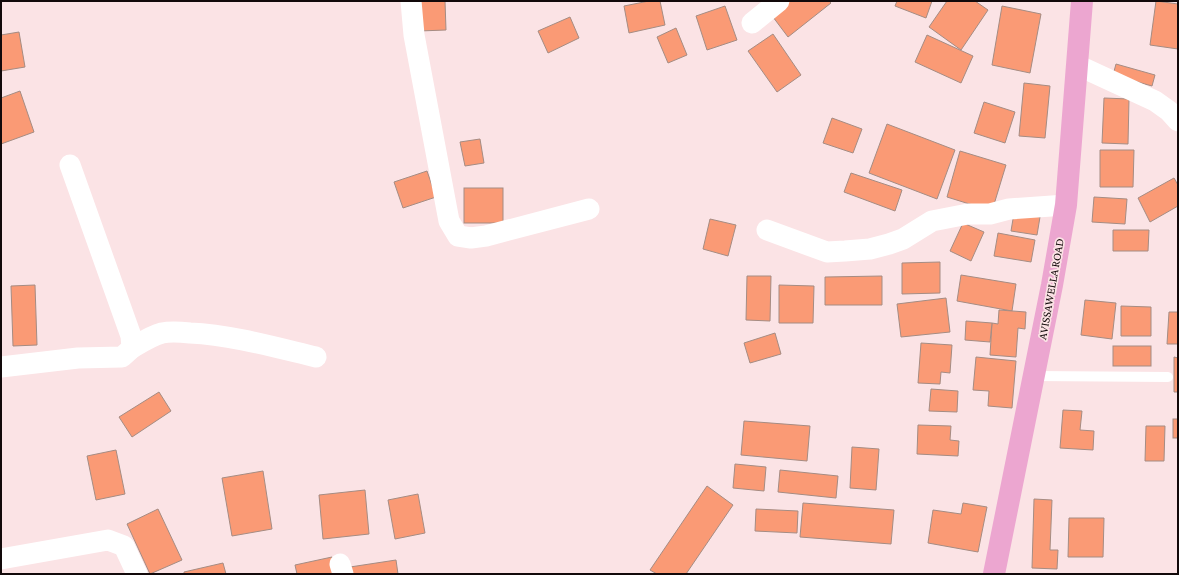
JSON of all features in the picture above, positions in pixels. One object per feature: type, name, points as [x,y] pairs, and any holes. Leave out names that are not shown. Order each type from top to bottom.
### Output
[{"type":"main road","name":"AVISSAWELLA ROAD","points":[[994,574],[1052,285],[1066,205],[1082,1]]},
{"type":"street","points":[[411,1],[414,35],[449,221],[458,236],[471,238],[486,236],[589,209]]},
{"type":"street","points":[[752,23],[779,1]]},
{"type":"street","points":[[1077,65],[1155,101],[1169,111],[1178,121]]},
{"type":"street","points":[[70,165],[131,336],[132,348]]},
{"type":"street","points":[[767,230],[827,252],[870,249],[903,239],[932,221],[968,214],[990,214],[1009,209],[1066,205]]},
{"type":"street","points":[[1,367],[78,358],[122,357],[132,348],[151,337],[164,333],[199,333],[240,339],[316,357]]},
{"type":"street","points":[[1,558],[108,540],[124,546],[137,574]]},
{"type":"lane","points":[[1034,376],[1168,377]]},
{"type":"building","points":[[418,1],[445,1],[446,30],[419,31]]},
{"type":"building","points":[[649,1],[660,1],[665,25],[629,33],[624,6]]},
{"type":"building","points":[[786,1],[829,1],[831,3],[788,37],[770,13]]},
{"type":"building","points":[[897,1],[932,1],[926,18],[895,6]]},
{"type":"building","points":[[947,1],[975,1],[988,10],[961,50],[929,27]]},
{"type":"building","points":[[1156,1],[1178,4],[1178,49],[1150,45]]},
{"type":"building","points":[[725,6],[737,40],[707,50],[696,16]]},
{"type":"building","points":[[1002,6],[1041,14],[1030,73],[992,65]]},
{"type":"building","points":[[570,17],[579,38],[548,53],[538,31]]},
{"type":"building","points":[[676,28],[687,55],[668,63],[657,37]]},
{"type":"building","points":[[19,32],[25,67],[1,71],[1,35]]},
{"type":"building","points":[[773,34],[801,75],[777,92],[748,51]]},
{"type":"building","points":[[927,35],[973,56],[961,83],[915,62]]},
{"type":"building","points":[[1116,64],[1155,75],[1152,86],[1113,75]]},
{"type":"building","points":[[1024,83],[1050,86],[1045,138],[1019,136]]},
{"type":"building","points":[[20,91],[34,132],[1,144],[1,98]]},
{"type":"building","points":[[1104,98],[1129,99],[1128,144],[1102,143]]},
{"type":"building","points":[[984,102],[1015,112],[1005,143],[974,133]]},
{"type":"building","points":[[832,118],[862,129],[853,153],[823,143]]},
{"type":"building","points":[[887,124],[955,150],[937,199],[869,173]]},
{"type":"building","points":[[480,139],[484,163],[465,166],[460,142]]},
{"type":"building","points":[[1100,150],[1134,150],[1133,187],[1100,187]]},
{"type":"building","points":[[960,151],[1006,165],[992,211],[947,197]]},
{"type":"building","points":[[427,171],[436,197],[403,208],[394,182]]},
{"type":"building","points":[[851,173],[902,190],[895,211],[844,192]]},
{"type":"building","points":[[1174,178],[1178,185],[1178,206],[1150,222],[1138,198]]},
{"type":"building","points":[[464,188],[503,188],[503,223],[464,223]]},
{"type":"building","points":[[1094,197],[1127,199],[1125,224],[1092,222]]},
{"type":"building","points":[[1014,213],[1040,217],[1037,235],[1011,231]]},
{"type":"building","points":[[710,219],[736,225],[728,256],[703,249]]},
{"type":"building","points":[[963,223],[984,232],[971,261],[950,251]]},
{"type":"building","points":[[1113,230],[1149,230],[1148,251],[1113,251]]},
{"type":"building","points":[[998,233],[1035,240],[1031,262],[994,256]]},
{"type":"building","points":[[940,262],[940,293],[902,294],[902,263]]},
{"type":"building","points":[[961,275],[1016,284],[1012,311],[957,301]]},
{"type":"building","points":[[747,276],[771,276],[770,321],[746,320]]},
{"type":"building","points":[[882,276],[882,305],[825,305],[825,277]]},
{"type":"building","points":[[35,285],[37,345],[13,346],[11,286]]},
{"type":"building","points":[[779,285],[814,286],[813,323],[779,323]]},
{"type":"building","points":[[946,298],[950,332],[901,337],[897,304]]},
{"type":"building","points":[[1085,300],[1116,303],[1112,339],[1081,335]]},
{"type":"building","points":[[1121,306],[1151,307],[1151,336],[1121,336]]},
{"type":"building","points":[[999,310],[1026,312],[1025,329],[1018,328],[1016,357],[990,355],[992,323],[998,324]]},
{"type":"building","points":[[1169,312],[1178,312],[1178,344],[1167,344]]},
{"type":"building","points":[[966,321],[992,323],[990,342],[965,340]]},
{"type":"building","points":[[775,333],[781,354],[750,363],[744,343]]},
{"type":"building","points":[[921,343],[952,345],[950,373],[941,372],[940,384],[918,383]]},
{"type":"building","points":[[1113,346],[1151,346],[1151,366],[1113,366]]},
{"type":"building","points":[[976,357],[1016,361],[1012,408],[988,406],[989,391],[973,390]]},
{"type":"building","points":[[1174,357],[1178,358],[1178,392],[1174,392]]},
{"type":"building","points":[[931,389],[958,391],[957,412],[929,411]]},
{"type":"building","points":[[159,392],[171,411],[132,437],[119,417]]},
{"type":"building","points":[[1063,410],[1082,411],[1080,430],[1094,431],[1093,450],[1060,448]]},
{"type":"building","points":[[1173,419],[1178,419],[1178,438],[1173,438]]},
{"type":"building","points":[[744,421],[810,426],[807,461],[741,455]]},
{"type":"building","points":[[918,425],[951,426],[950,440],[959,441],[958,456],[917,454]]},
{"type":"building","points":[[1146,426],[1165,426],[1164,461],[1145,461]]},
{"type":"building","points":[[852,447],[879,449],[876,490],[850,488]]},
{"type":"building","points":[[116,450],[125,494],[96,500],[87,456]]},
{"type":"building","points":[[735,464],[766,467],[764,491],[733,488]]},
{"type":"building","points":[[780,470],[838,476],[836,498],[778,492]]},
{"type":"building","points":[[263,471],[272,529],[232,536],[222,478]]},
{"type":"building","points":[[707,486],[733,505],[686,574],[657,574],[650,570]]},
{"type":"building","points":[[365,490],[369,534],[323,539],[319,495]]},
{"type":"building","points":[[418,494],[425,533],[395,539],[388,500]]},
{"type":"building","points":[[1034,499],[1052,500],[1050,550],[1058,550],[1057,569],[1032,568]]},
{"type":"building","points":[[803,503],[894,510],[891,544],[800,537]]},
{"type":"building","points":[[963,503],[987,507],[978,552],[928,543],[933,510],[961,514]]},
{"type":"building","points":[[158,509],[182,560],[150,574],[127,524]]},
{"type":"building","points":[[756,509],[798,511],[797,533],[755,531]]},
{"type":"building","points":[[1069,518],[1104,518],[1103,557],[1068,557]]},
{"type":"building","points":[[332,557],[336,574],[297,574],[295,565]]},
{"type":"building","points":[[396,560],[398,574],[351,574],[350,567]]},
{"type":"building","points":[[223,563],[226,574],[184,574],[184,572]]}]
